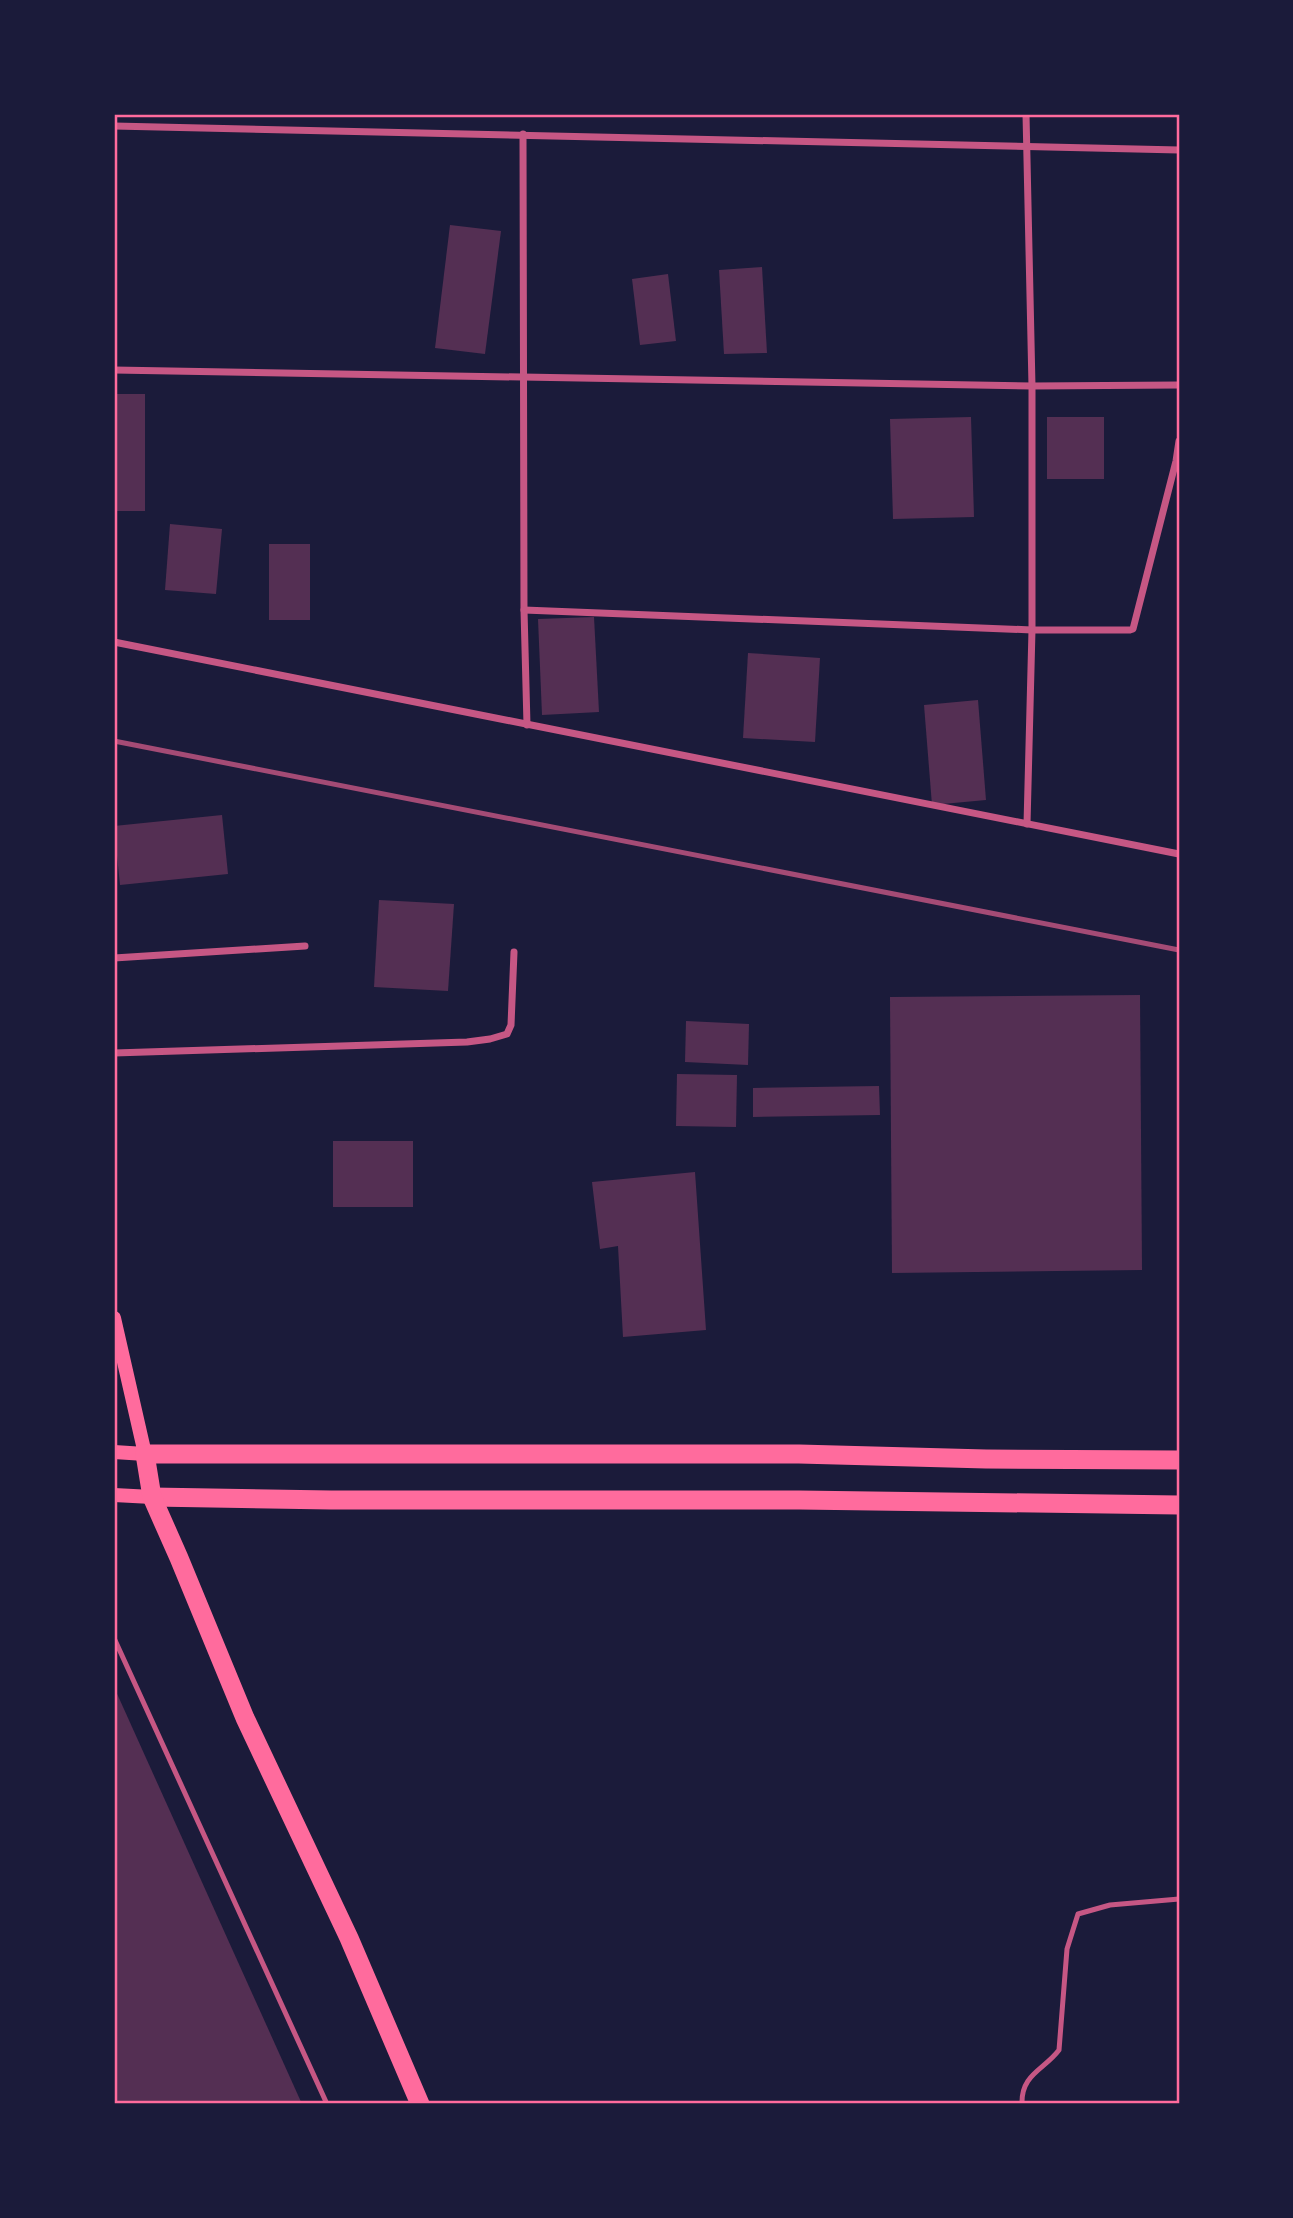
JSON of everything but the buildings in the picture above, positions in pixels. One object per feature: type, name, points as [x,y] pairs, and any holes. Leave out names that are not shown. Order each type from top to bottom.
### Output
[{"type":"highway","points":[[420,2104],[349,1938],[245,1718],[152,1497],[145,1454],[799,1454],[1179,1460]]},
{"type":"highway","points":[[152,1497],[1179,1505]]},
{"type":"main road","points":[[114,1318],[145,1454],[114,1452]]},
{"type":"main road","points":[[114,1495],[152,1497]]},
{"type":"street","points":[[1027,114],[1032,386],[1032,630],[1027,824]]},
{"type":"street","points":[[114,126],[1179,150]]},
{"type":"street","points":[[523,134],[524,610],[527,725]]},
{"type":"street","points":[[114,370],[1032,386],[1179,385]]},
{"type":"street","points":[[524,610],[1032,630],[1133,629],[1179,441]]},
{"type":"street","points":[[114,642],[1179,854]]},
{"type":"street","points":[[114,958],[305,946]]},
{"type":"street","points":[[114,1053],[467,1042],[500,1037],[507,1034],[510,1025],[514,952]]},
{"type":"lane","points":[[114,1638],[327,2104]]},
{"type":"lane","points":[[1022,2104],[1026,2083],[1036,2069],[1059,2050],[1067,1949],[1078,1914],[1110,1905],[1179,1899]]},
{"type":"railway","points":[[114,741],[1179,950]]}]
